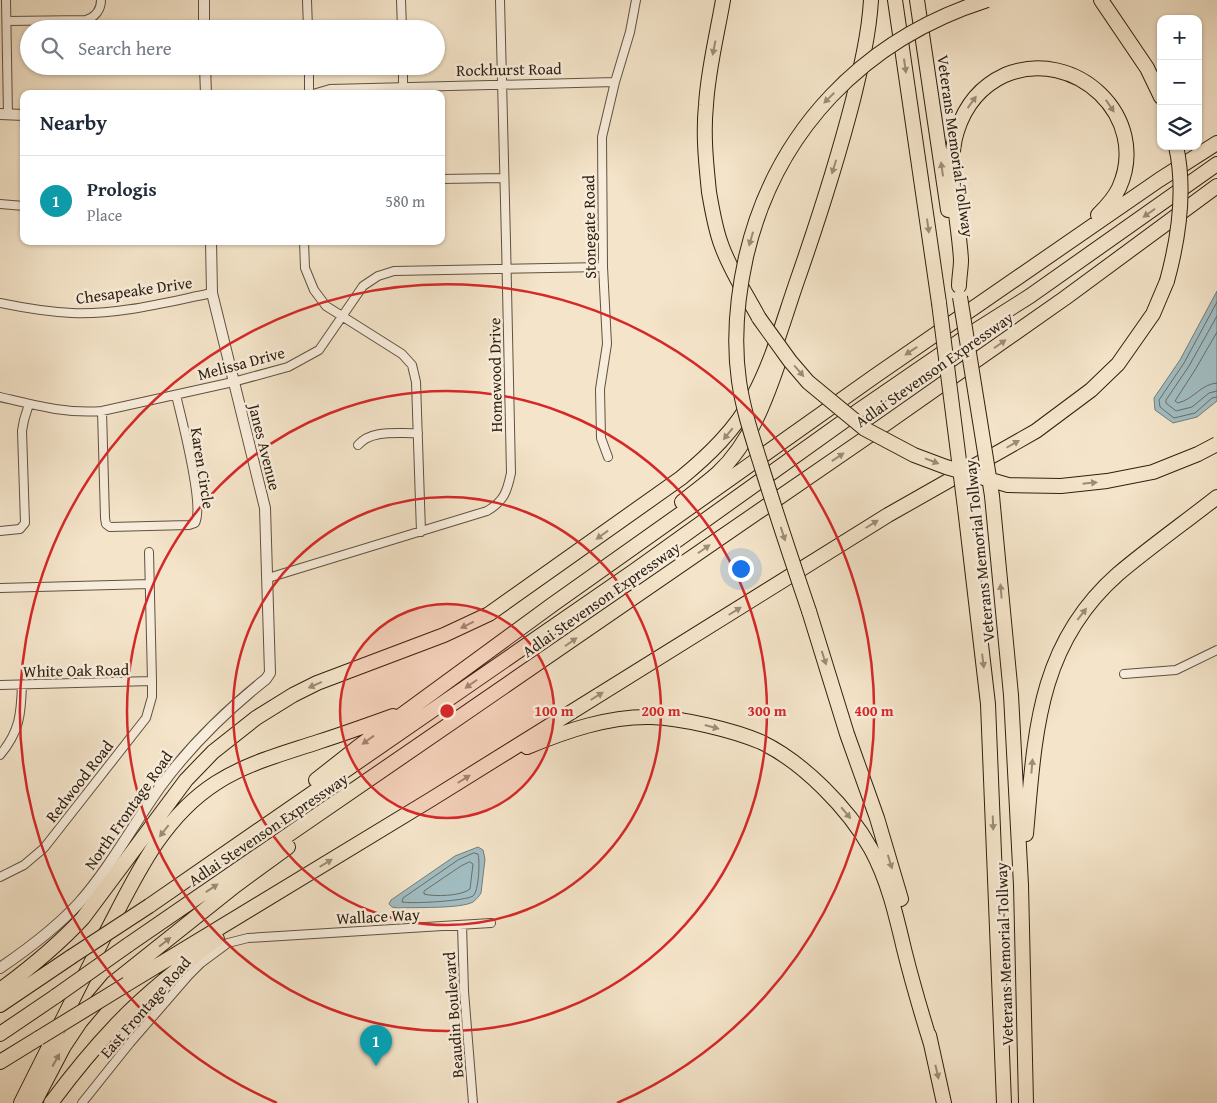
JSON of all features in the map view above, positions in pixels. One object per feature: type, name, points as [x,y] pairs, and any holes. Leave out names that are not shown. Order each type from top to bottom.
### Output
[{"type":"highway","points":[[723,0],[706,105],[706,155],[711,206],[720,243],[733,272],[759,318],[790,361],[808,382],[865,429],[914,455],[946,467],[1008,485],[1061,486],[1107,481],[1153,472],[1198,454],[1217,444]]},
{"type":"highway","points":[[0,990],[32,967],[78,924],[186,780],[229,738],[292,695],[444,635],[488,614],[681,478],[706,458],[735,426],[766,370],[810,246],[848,120],[866,45],[871,0]]},
{"type":"highway","name":"Veterans Memorial Tollway","points":[[895,0],[939,304],[988,704],[1004,1103]]},
{"type":"highway","name":"Veterans Memorial Tollway","points":[[917,0],[959,292],[992,496],[1011,695],[1021,884],[1026,1103]]},
{"type":"highway","points":[[944,1103],[931,1044],[925,1003],[907,922],[895,880],[751,431],[739,381],[736,350],[737,319],[742,276],[761,208],[777,171],[794,143],[820,108],[863,65],[909,34],[950,13],[987,0]]},
{"type":"highway","points":[[1100,0],[1147,68],[1157,89]]},
{"type":"highway","points":[[959,292],[961,260],[953,166],[956,133],[960,122],[977,95],[998,78],[1018,70],[1053,69],[1076,76],[1087,82],[1109,104],[1115,113],[1123,136],[1125,148],[1123,172],[1119,188],[1109,204],[1097,216],[1022,273],[1010,285]]},
{"type":"highway","points":[[225,851],[358,747],[625,552],[875,376],[1010,285],[1159,180],[1217,143]]},
{"type":"highway","points":[[0,1062],[481,768],[888,515],[1036,431],[1091,390],[1118,364],[1153,314],[1167,281],[1175,249],[1180,216],[1180,172],[1177,150]]},
{"type":"highway","name":"Adlai Stevenson Expressway","points":[[0,1005],[149,906],[225,851],[642,566],[858,411],[970,334],[1030,296],[1217,164]]},
{"type":"highway","name":"Adlai Stevenson Expressway","points":[[0,1034],[530,670],[1057,303],[1217,186]]},
{"type":"highway","points":[[625,552],[719,472],[736,452],[754,423],[771,385],[789,331],[810,246]]},
{"type":"highway","points":[[1021,884],[1034,742],[1050,672],[1062,646],[1079,618],[1096,597],[1118,575],[1217,497]]},
{"type":"highway","points":[[34,1103],[64,1046],[80,1022],[113,983],[236,885],[530,670]]},
{"type":"highway","points":[[21,1103],[146,858],[166,828],[181,812],[216,784],[248,766],[408,711]]},
{"type":"highway","points":[[481,768],[576,728],[627,718],[651,717],[692,722],[762,742],[804,770],[821,785],[850,817],[871,849],[890,893],[919,1007],[931,1044]]},
{"type":"highway","points":[[51,1103],[115,1025],[187,961],[284,888]]},
{"type":"street","points":[[6,0],[4,114],[20,115]]},
{"type":"street","points":[[86,20],[98,12],[101,0]]},
{"type":"street","points":[[204,0],[204,20]]},
{"type":"street","points":[[307,0],[308,20]]},
{"type":"street","points":[[401,0],[402,20]]},
{"type":"street","name":"Homewood Drive","points":[[268,578],[487,511],[500,503],[509,484],[511,473],[508,268],[500,0]]},
{"type":"street","name":"Stonegate Road","points":[[608,457],[601,438],[600,389],[607,344],[603,267],[602,137],[630,32],[636,0]]},
{"type":"street","points":[[7,21],[20,21]]},
{"type":"street","points":[[205,75],[206,90]]},
{"type":"street","points":[[309,75],[309,90]]},
{"type":"street","points":[[403,75],[404,87]]},
{"type":"street","name":"Rockhurst Road","points":[[327,90],[616,82]]},
{"type":"street","points":[[445,179],[504,178]]},
{"type":"street","points":[[0,204],[20,206]]},
{"type":"street","name":"Janes Avenue","points":[[211,245],[212,293],[265,508],[270,662]]},
{"type":"street","points":[[304,245],[305,268],[314,290],[326,306],[402,354],[412,364],[416,382],[421,532]]},
{"type":"street","name":"Melissa Drive","points":[[0,396],[70,412],[102,411],[233,382],[288,367],[319,350],[370,280],[394,271],[603,267]]},
{"type":"street","name":"Chesapeake Drive","points":[[0,303],[52,312],[88,313],[143,306],[212,293]]},
{"type":"street","name":"Karen Circle","points":[[102,411],[106,524],[110,527],[195,523],[197,519],[196,495],[188,447],[176,395]]},
{"type":"street","points":[[0,531],[20,529],[25,520],[22,432],[29,404]]},
{"type":"street","points":[[358,446],[364,438],[375,434],[418,433]]},
{"type":"street","name":"Redwood Road","points":[[0,877],[24,865],[44,848],[146,718],[150,709],[152,682],[149,552]]},
{"type":"street","points":[[0,588],[150,584]]},
{"type":"street","points":[[1124,674],[1176,670],[1217,650]]},
{"type":"street","name":"North Frontage Road","points":[[0,968],[51,930],[80,902],[172,772],[201,738],[266,679],[270,673],[270,662]]},
{"type":"street","name":"White Oak Road","points":[[0,685],[152,682]]},
{"type":"street","points":[[0,755],[9,744],[20,720],[22,684]]},
{"type":"street","name":"Wallace Way","points":[[268,937],[490,923]]},
{"type":"street","name":"Beaudin Boulevard","points":[[462,925],[464,990],[473,1103]]},
{"type":"street","name":"East Frontage Road","points":[[82,1103],[130,1043],[201,963],[228,943],[248,938],[268,937]]},
{"type":"water","points":[[1217,291],[1217,401],[1197,417],[1173,423],[1155,410],[1154,398],[1180,360]]},
{"type":"water","points":[[478,847],[483,850],[485,859],[481,893],[473,902],[458,906],[398,908],[392,907],[389,904],[391,900],[455,856]]},
{"type":"place","name":"Prologis","points":[[376,1066]]}]
